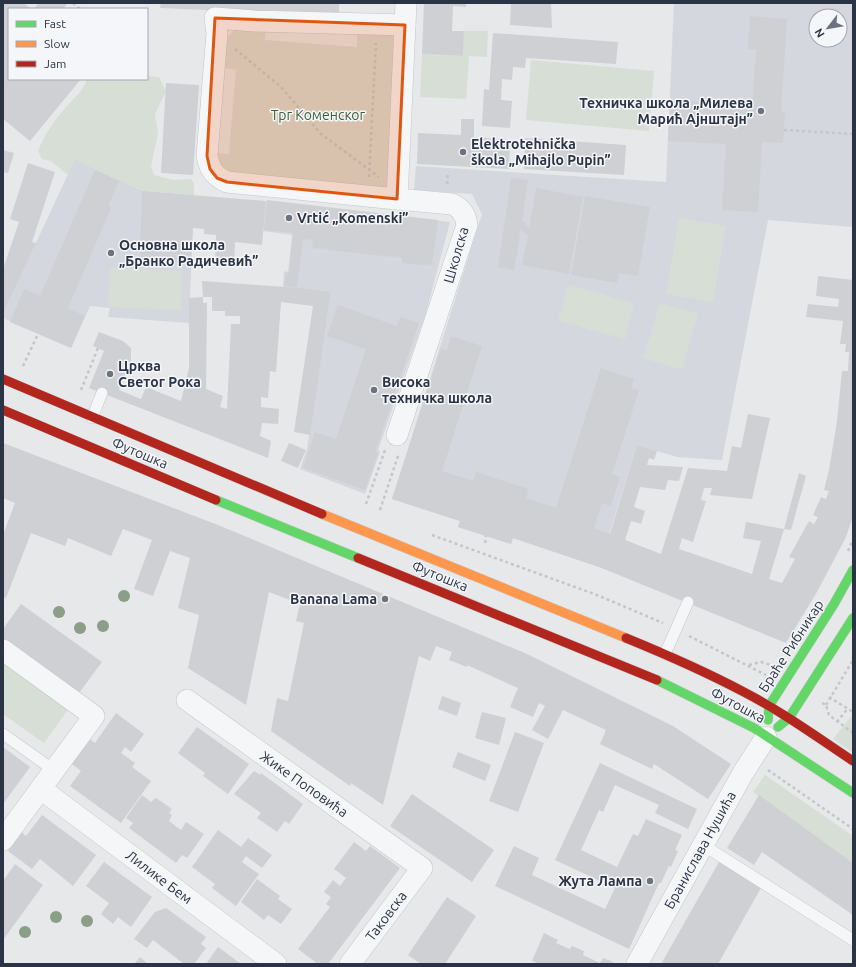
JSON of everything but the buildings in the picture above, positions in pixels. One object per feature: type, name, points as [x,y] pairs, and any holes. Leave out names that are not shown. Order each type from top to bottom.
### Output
[{"type":"main road","name":"Футошка","points":[[3,379],[224,474],[665,654],[743,691],[789,718],[853,761]]},
{"type":"main road","name":"Футошка","points":[[3,410],[208,497],[660,681],[725,713],[766,737],[853,793]]},
{"type":"main road","name":"Браће Рибникар","points":[[766,737],[769,706],[834,604],[853,570]]},
{"type":"main road","points":[[766,737],[789,718],[853,618]]},
{"type":"street","points":[[395,25],[254,21],[215,18],[217,33],[206,156],[210,169],[217,178],[227,182],[397,198],[395,25],[406,3]]},
{"type":"street","name":"Школска","points":[[395,443],[467,225],[462,210],[452,204],[397,198]]},
{"type":"street","points":[[3,650],[94,716],[3,840]]},
{"type":"street","name":"Жике Поповића","points":[[186,700],[422,868]]},
{"type":"street","name":"Бранислава Нушића","points":[[637,964],[751,760],[766,737]]},
{"type":"street","name":"Лилике Бем","points":[[41,789],[276,964]]},
{"type":"street","name":"Таковска","points":[[350,964],[422,868]]},
{"type":"lane","points":[[92,418],[102,393]]},
{"type":"lane","points":[[665,654],[688,602]]},
{"type":"lane","points":[[3,734],[55,771]]},
{"type":"lane","points":[[703,845],[853,940]]},
{"type":"path","points":[[368,196],[375,43],[395,25]]},
{"type":"path","points":[[217,33],[281,87],[321,134],[383,180],[397,198]]},
{"type":"path","points":[[784,130],[853,134]]},
{"type":"path","points":[[23,366],[38,334]]},
{"type":"path","points":[[81,390],[98,348]]},
{"type":"path","points":[[366,504],[395,443]]},
{"type":"path","points":[[380,510],[395,443]]},
{"type":"path","points":[[485,543],[486,536]]},
{"type":"path","points":[[826,706],[853,660]]},
{"type":"path","points":[[749,665],[761,662],[775,666]]},
{"type":"path","points":[[826,696],[853,712]]},
{"type":"path","points":[[765,769],[798,790],[853,829]]},
{"type":"highlighted area","points":[[215,18],[405,25],[397,199],[227,182],[217,178],[210,169],[207,156]]},
{"type":"shaded area","points":[[674,3],[853,3],[853,227],[768,220],[722,460],[677,457],[637,445],[599,567],[513,538],[511,544],[458,527],[460,521],[392,499],[482,214],[472,194],[414,190],[416,166],[666,182]]},
{"type":"shaded area","name":"Основна школа „Бранко Радичевић”","points":[[75,159],[142,191],[194,195],[189,323],[108,317],[110,308],[90,306],[71,348],[3,318],[3,314]]},
{"type":"shaded area","points":[[266,201],[450,222],[426,313],[378,450],[380,452],[365,494],[300,469],[307,449],[331,293],[283,287],[284,271],[288,272],[292,235],[263,231]]},
{"type":"green space","name":"Трг Коменског","points":[[266,26],[265,40],[357,47],[357,31],[391,34],[394,37],[388,184],[386,187],[234,176],[220,167],[214,153],[229,154],[236,70],[224,68],[227,38],[235,29]]},
{"type":"green space","points":[[464,31],[488,31],[487,57],[469,56],[466,99],[420,97],[422,54],[463,56]]},
{"type":"green space","points":[[531,60],[654,71],[649,131],[526,120]]},
{"type":"green space","points":[[148,76],[159,77],[166,91],[155,114],[158,133],[151,166],[154,175],[173,180],[191,179],[194,184],[194,195],[142,191],[75,160],[68,175],[51,161],[42,159],[38,151],[44,138],[51,126],[81,90],[86,80],[148,80]]},
{"type":"green space","points":[[679,218],[726,226],[713,302],[666,294]]},
{"type":"green space","points":[[110,268],[182,271],[181,310],[108,307]]},
{"type":"green space","points":[[568,285],[634,303],[625,339],[558,321]]},
{"type":"green space","points":[[660,303],[698,314],[682,370],[643,358]]},
{"type":"green space","points":[[3,661],[69,708],[44,743],[3,714]]},
{"type":"green space","points":[[853,714],[853,753],[833,739]]},
{"type":"green space","points":[[765,775],[853,836],[853,863],[753,792]]},
{"type":"traffic: fast","points":[[216,500],[358,558]]},
{"type":"traffic: fast","points":[[768,720],[769,706],[834,604],[853,570]]},
{"type":"traffic: fast","points":[[778,727],[789,718],[853,618]]},
{"type":"traffic: fast","points":[[657,680],[754,728],[853,793]]},
{"type":"traffic: slow","points":[[322,514],[626,638]]},
{"type":"traffic: jam","points":[[3,379],[322,514]]},
{"type":"traffic: jam","points":[[3,410],[216,500]]},
{"type":"traffic: jam","points":[[358,558],[657,680]]},
{"type":"traffic: jam","points":[[626,638],[699,670],[771,707],[799,724],[853,761]]},
{"type":"place","name":"Техничка школа „Милева Марић Ајнштајн”","points":[[761,111]]},
{"type":"place","name":"Elektrotehnička škola „Mihajlo Pupin”","points":[[463,152]]},
{"type":"place","name":"Vrtić „Komenski”","points":[[289,218]]},
{"type":"place","name":"Основна школа „Бранко Радичевић”","points":[[111,253]]},
{"type":"place","name":"Црква Светог Рока","points":[[110,374]]},
{"type":"place","name":"Висока техничка школа","points":[[374,390]]},
{"type":"place","name":"Banana Lama","points":[[385,599]]},
{"type":"place","name":"Жута Лампа","points":[[650,881]]}]
